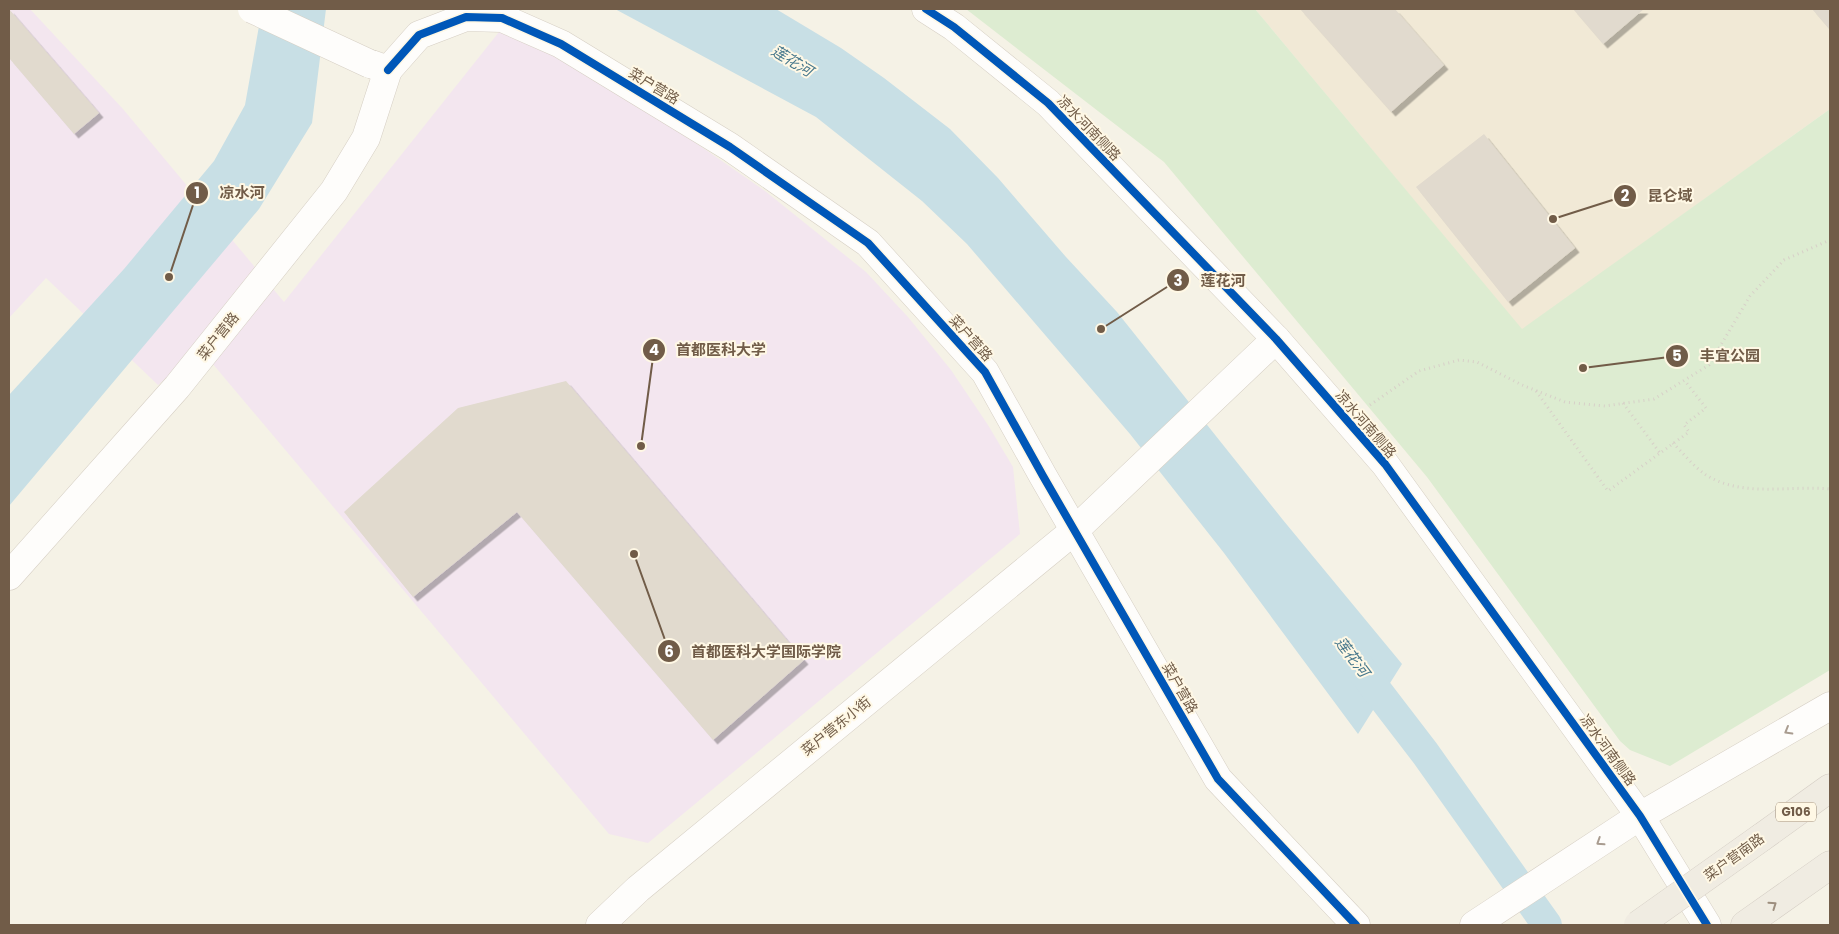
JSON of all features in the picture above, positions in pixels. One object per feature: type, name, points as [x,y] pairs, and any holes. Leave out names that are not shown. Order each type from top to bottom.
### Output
[{"type":"highway","name":"菜户营南路","points":[[1638,925],[1830,788]]},
{"type":"highway","points":[[1745,925],[1830,865]]},
{"type":"street","points":[[252,9],[379,67]]},
{"type":"street","name":"凉水河南侧路","points":[[926,9],[954,27],[1048,104],[1276,339],[1385,464],[1640,816],[1707,925]]},
{"type":"street","name":"菜户营路","points":[[9,576],[178,387],[334,191],[366,138],[379,67],[419,35],[466,17],[502,18],[561,44],[730,147],[868,243],[985,372],[1218,779],[1356,925]]},
{"type":"street","name":"菜户营东小街","points":[[600,925],[638,889],[1075,530],[1276,339]]},
{"type":"street","points":[[1474,925],[1640,816],[1830,706]]},
{"type":"path","points":[[1368,406],[1419,371],[1442,363],[1459,360],[1477,362],[1536,391],[1565,402],[1605,406],[1654,399],[1708,365],[1750,296],[1784,260],[1830,240]]},
{"type":"path","points":[[1536,391],[1608,491],[1689,432],[1684,425],[1706,408],[1685,381]]},
{"type":"path","points":[[1623,403],[1660,453]]},
{"type":"path","points":[[1673,443],[1706,475],[1728,486],[1743,489],[1801,487],[1830,489]]},
{"type":"shaded area","points":[[9,9],[30,9],[123,109],[284,302],[499,32],[533,44],[621,91],[765,191],[866,272],[908,317],[951,370],[988,425],[1013,467],[1020,534],[648,843],[609,834],[201,350],[158,385],[46,278],[9,318]]},
{"type":"shaded area","points":[[1255,9],[1830,9],[1830,109],[1522,330]]},
{"type":"green space","points":[[966,9],[1255,9],[1522,329],[1830,109],[1830,670],[1670,766],[1630,750],[1620,741],[1427,477],[1164,162]]},
{"type":"water","points":[[262,9],[326,9],[312,123],[259,209],[9,506],[9,395],[124,269],[214,161],[245,105]]},
{"type":"water","points":[[615,9],[776,9],[841,48],[884,78],[950,129],[998,178],[1066,257],[1117,312],[1283,520],[1402,664],[1358,734],[1224,553],[1130,434],[967,244],[922,201],[816,117]]},
{"type":"building","points":[[9,9],[99,113],[74,134],[9,58]]},
{"type":"building","points":[[1300,9],[1395,9],[1444,65],[1391,112]]},
{"type":"building","points":[[1573,9],[1644,9],[1603,44]]},
{"type":"building","points":[[1812,9],[1830,9],[1830,30]]},
{"type":"building","points":[[1484,134],[1575,248],[1508,302],[1416,187]]},
{"type":"building","points":[[566,381],[804,660],[713,740],[517,512],[413,597],[344,512],[458,408]]},
{"type":"waterway","name":"莲花河","points":[[1356,663],[1425,753],[1547,925]]},
{"type":"cycle path","points":[[926,9],[954,27],[1048,103],[1276,339],[1385,464],[1640,816],[1707,925]]},
{"type":"cycle path","points":[[388,70],[419,35],[466,17],[502,18],[561,44],[730,147],[868,243],[985,372],[1218,779],[1356,925]]},
{"type":"place","name":"昆仑域","points":[[1553,219]]},
{"type":"place","name":"凉水河","points":[[169,277]]},
{"type":"place","name":"莲花河","points":[[1101,329]]},
{"type":"place","name":"丰宜公园","points":[[1583,368]]},
{"type":"place","name":"首都医科大学","points":[[641,446]]},
{"type":"place","name":"首都医科大学国际学院","points":[[634,554]]}]
